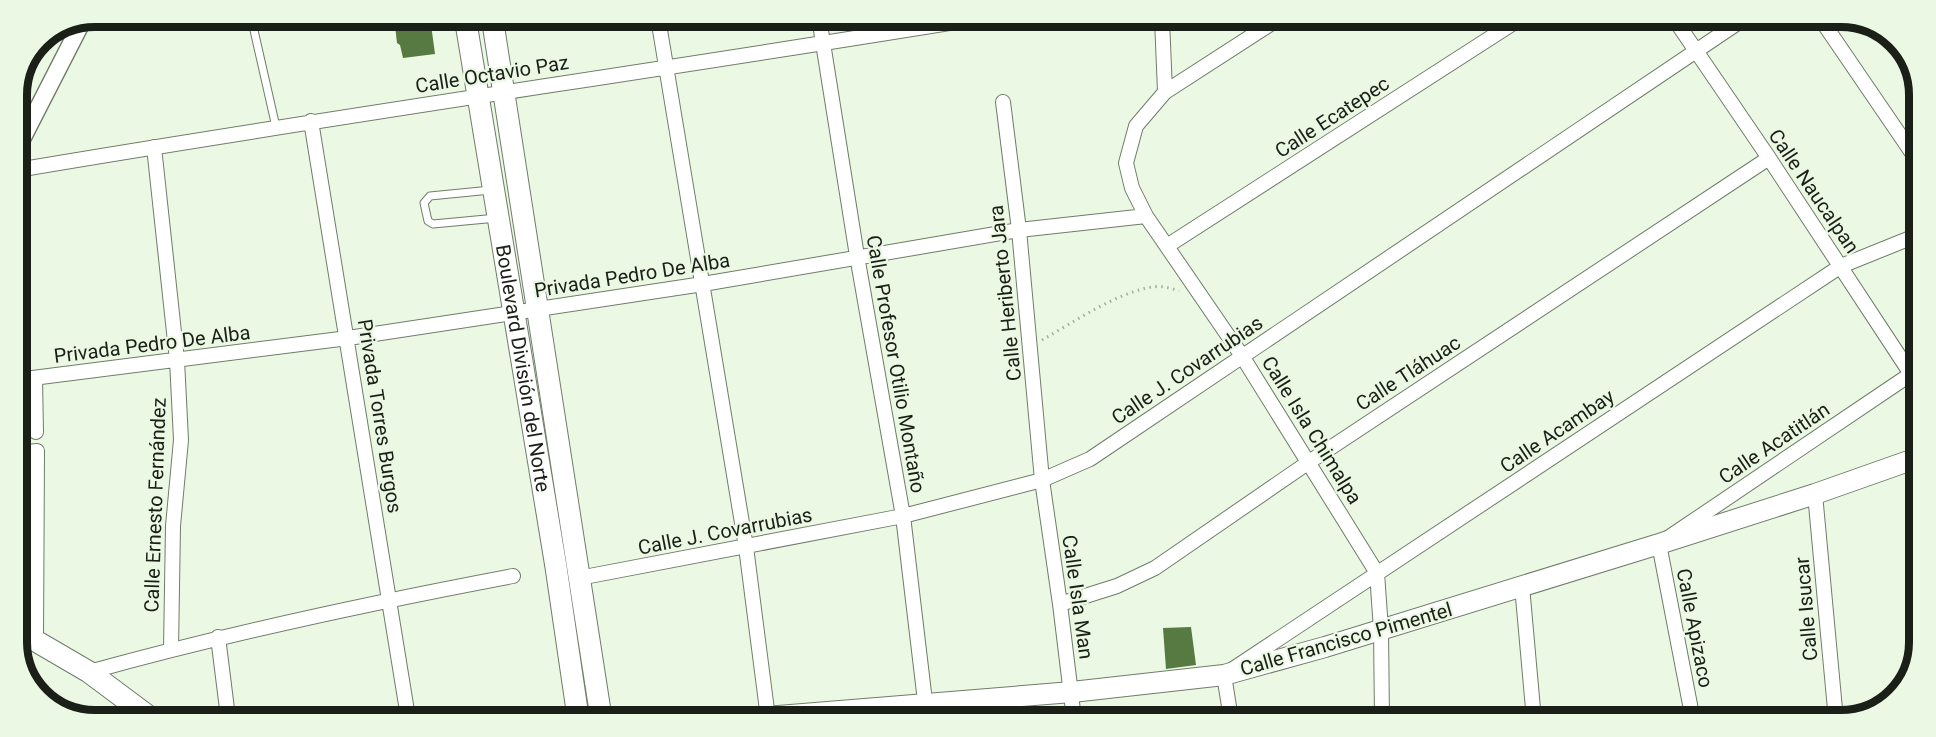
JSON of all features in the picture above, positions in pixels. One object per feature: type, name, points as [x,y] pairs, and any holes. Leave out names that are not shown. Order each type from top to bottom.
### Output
[{"type":"main road","name":"Boulevard División del Norte","points":[[467,27],[556,567],[577,710]]},
{"type":"main road","name":"Boulevard División del Norte","points":[[494,27],[600,710]]},
{"type":"main road","name":"Calle Francisco Pimentel","points":[[942,710],[1072,692],[1224,675],[1381,630],[1659,544],[1815,494],[1909,461]]},
{"type":"main road","points":[[27,635],[89,672],[140,710]]},
{"type":"street","points":[[660,27],[746,547],[763,710]]},
{"type":"street","name":"Calle Profesor Otilio Montaño","points":[[821,27],[857,256],[903,516],[927,710]]},
{"type":"street","name":"Calle Octavio Paz","points":[[27,168],[311,121],[924,27]]},
{"type":"street","points":[[1162,27],[1166,92]]},
{"type":"street","name":"Calle Isla Chimalpa","points":[[1266,27],[1166,92],[1136,126],[1126,163],[1132,188],[1146,216],[1242,356],[1377,573],[1381,630],[1382,710]]},
{"type":"street","name":"Calle Ecatepec","points":[[1167,246],[1507,27]]},
{"type":"street","name":"Calle Naucalpan","points":[[1680,27],[1769,158],[1909,372]]},
{"type":"street","name":"Calle J. Covarrubias","points":[[579,578],[903,516],[1042,480],[1090,459],[1733,27]]},
{"type":"street","points":[[1826,27],[1909,148]]},
{"type":"street","points":[[27,129],[76,30]]},
{"type":"street","name":"Calle Heriberto Jara","points":[[1003,102],[1019,230],[1042,480]]},
{"type":"street","name":"Privada Torres Burgos","points":[[311,121],[407,710]]},
{"type":"street","name":"Calle Ernesto Fernández","points":[[154,147],[177,360],[181,440],[174,526],[171,649]]},
{"type":"street","name":"Calle Tláhuac","points":[[1060,604],[1117,585],[1155,568],[1309,462],[1769,158]]},
{"type":"street","name":"Privada Pedro De Alba","points":[[27,379],[348,338],[703,284],[1019,230],[1146,216]]},
{"type":"street","name":"Calle Acambay","points":[[1224,675],[1840,266],[1909,238]]},
{"type":"street","points":[[35,378],[36,432]]},
{"type":"street","name":"Calle Acatitlán","points":[[1659,544],[1909,383]]},
{"type":"street","points":[[27,452],[37,451],[36,640]]},
{"type":"street","name":"Calle Isla Man","points":[[1042,480],[1073,710]]},
{"type":"street","name":"Calle Isucar","points":[[1815,494],[1835,710]]},
{"type":"street","name":"Calle Apizaco","points":[[1659,544],[1691,710]]},
{"type":"street","points":[[89,672],[171,649],[390,599],[513,576]]},
{"type":"street","points":[[1522,586],[1533,710]]},
{"type":"street","points":[[218,638],[227,710]]},
{"type":"street","points":[[1224,675],[1230,710]]},
{"type":"lane","points":[[252,27],[276,127]]},
{"type":"lane","points":[[494,190],[430,196],[424,202],[424,207],[428,221],[433,224],[498,218]]},
{"type":"path","points":[[1030,346],[1117,299],[1146,288],[1160,286],[1203,298]]},
{"type":"building","points":[[395,27],[431,27],[435,54],[403,58],[400,45],[397,43]]},
{"type":"building","points":[[1191,627],[1196,665],[1166,669],[1163,628]]}]
